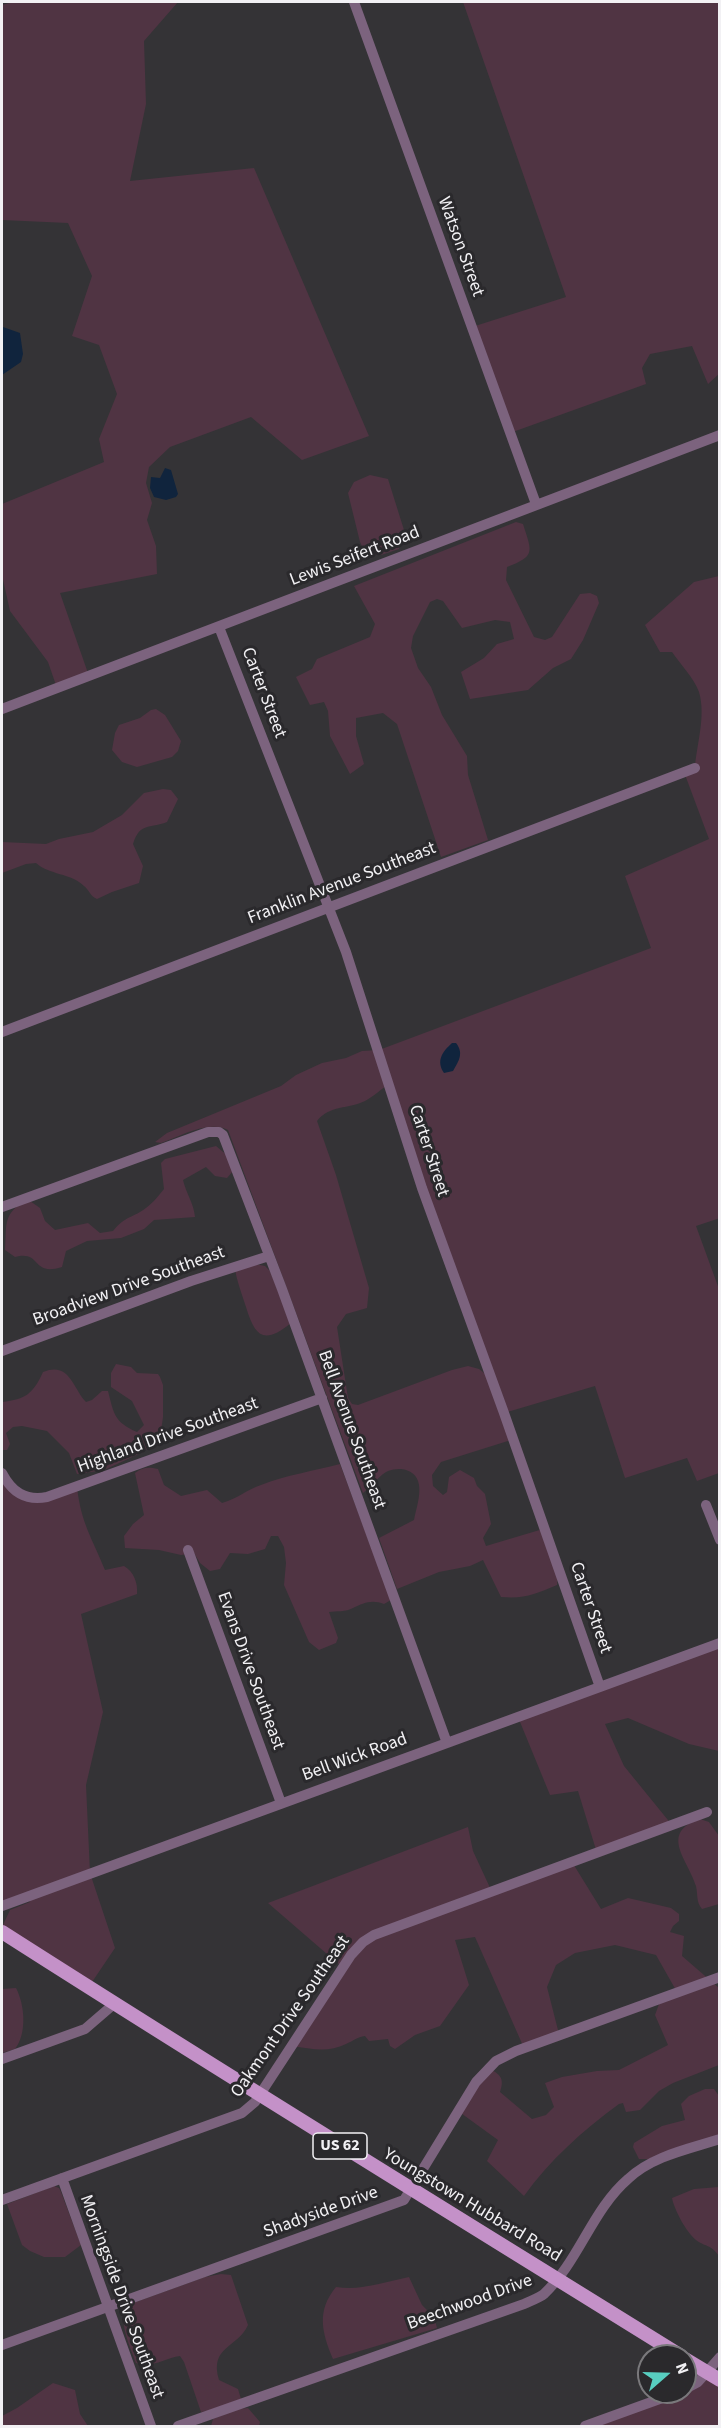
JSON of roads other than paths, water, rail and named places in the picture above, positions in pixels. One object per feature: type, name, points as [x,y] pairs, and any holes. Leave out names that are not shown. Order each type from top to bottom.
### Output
[{"type":"main road","name":"Youngstown Hubbard Road","points":[[2,1932],[662,2344]]},
{"type":"main road","points":[[697,2366],[720,2380]]},
{"type":"street","name":"Watson Street","points":[[354,2],[536,504]]},
{"type":"street","name":"Lewis Seifert Road","points":[[2,710],[720,435]]},
{"type":"street","name":"Carter Street","points":[[219,627],[363,1002],[422,1188],[600,1687]]},
{"type":"street","name":"Franklin Avenue Southeast","points":[[2,1032],[695,768]]},
{"type":"street","name":"Bell Avenue Southeast","points":[[2,1207],[208,1132],[219,1132],[226,1139],[447,1743]]},
{"type":"street","name":"Broadview Drive Southeast","points":[[2,1351],[191,1281],[269,1256]]},
{"type":"street","name":"Highland Drive Southeast","points":[[2,1473],[11,1489],[24,1497],[41,1498],[322,1398]]},
{"type":"street","points":[[706,1505],[720,1540]]},
{"type":"street","name":"Evans Drive Southeast","points":[[188,1550],[281,1803]]},
{"type":"street","name":"Bell Wick Road","points":[[2,1906],[720,1643]]},
{"type":"street","name":"Oakmont Drive Southeast","points":[[2,2200],[242,2113],[260,2095],[351,1955],[369,1938],[385,1929],[707,1812]]},
{"type":"street","name":"Shadyside Drive","points":[[2,2345],[404,2200],[476,2082],[496,2061],[524,2048],[720,1977]]},
{"type":"street","points":[[2,2059],[85,2029],[114,2004]]},
{"type":"street","name":"Beechwood Drive","points":[[178,2427],[524,2304],[543,2295],[569,2264],[615,2192],[628,2178],[652,2163],[720,2139]]},
{"type":"street","name":"Morningside Drive Southeast","points":[[62,2178],[151,2427]]},
{"type":"street","points":[[697,2383],[720,2356]]},
{"type":"street","points":[[585,2427],[647,2404]]},
{"type":"water","points":[[2,324],[3,327],[20,333],[23,354],[21,362],[2,375]]},
{"type":"water","points":[[165,468],[171,470],[178,494],[166,500],[154,497],[150,488],[151,477],[160,478]]},
{"type":"water","points":[[452,1043],[456,1043],[460,1050],[460,1057],[453,1071],[444,1073],[440,1065],[441,1057]]}]
